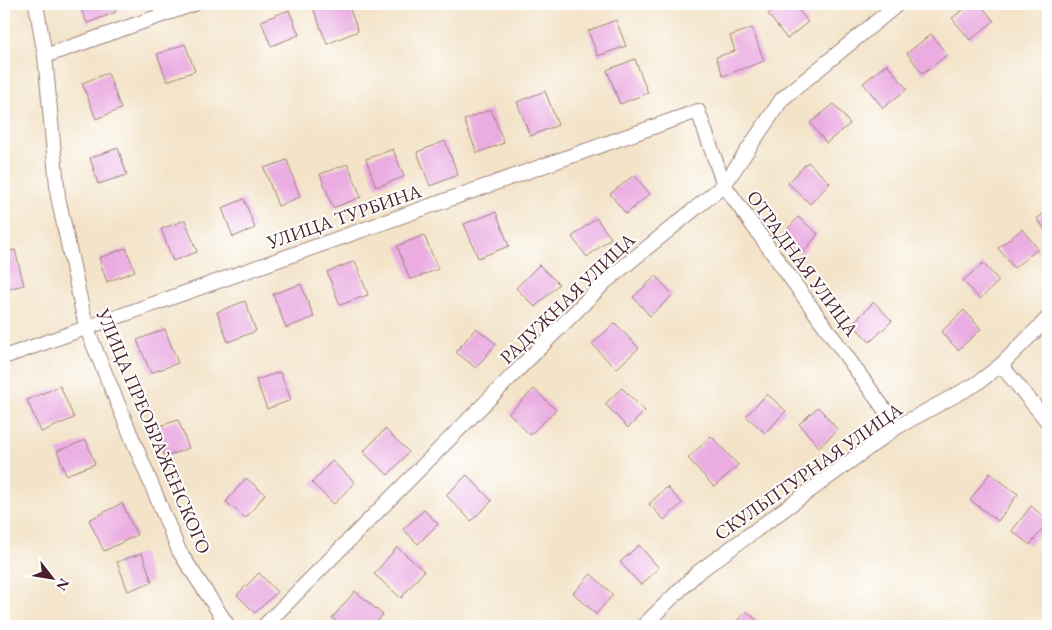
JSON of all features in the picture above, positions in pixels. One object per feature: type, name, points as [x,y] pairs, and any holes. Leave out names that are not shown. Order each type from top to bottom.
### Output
[{"type":"street","name":"УЛИЦА ПРЕОБРАЖЕНСКОГО","points":[[36,4],[45,56],[58,198],[86,327],[179,551],[228,626]]},
{"type":"street","points":[[45,56],[194,4]]},
{"type":"street","name":"РАДУЖНАЯ УЛИЦА","points":[[264,626],[606,282],[724,185],[782,99],[898,4]]},
{"type":"street","name":"ОТРАДНАЯ УЛИЦА","points":[[698,111],[724,185],[897,427]]},
{"type":"street","name":"УЛИЦА ТУРБИНА","points":[[4,357],[698,111]]},
{"type":"street","name":"СКУЛЬПТУРНАЯ УЛИЦА","points":[[643,626],[697,573],[897,427],[976,384],[1001,365],[1048,318]]},
{"type":"street","points":[[1001,365],[1048,422]]},
{"type":"building","points":[[79,4],[113,4],[116,12],[87,23]]},
{"type":"building","points":[[325,4],[348,4],[358,31],[327,44],[313,8]]},
{"type":"building","points":[[369,4],[386,4],[371,10]]},
{"type":"building","points":[[781,4],[794,4],[808,22],[787,39],[768,14]]},
{"type":"building","points":[[971,4],[980,4],[994,21],[970,40],[952,18]]},
{"type":"building","points":[[289,10],[299,35],[271,46],[261,21]]},
{"type":"building","points":[[616,20],[626,46],[598,56],[588,31]]},
{"type":"building","points":[[752,28],[764,61],[723,76],[716,57],[735,51],[730,36]]},
{"type":"building","points":[[931,34],[947,55],[923,74],[907,53]]},
{"type":"building","points":[[185,44],[195,71],[167,81],[157,54]]},
{"type":"building","points":[[635,59],[648,93],[620,104],[607,70]]},
{"type":"building","points":[[887,64],[907,89],[883,108],[863,83]]},
{"type":"building","points":[[108,73],[121,109],[96,119],[82,83]]},
{"type":"building","points":[[4,85],[11,117],[4,119]]},
{"type":"building","points":[[545,91],[558,125],[530,136],[517,102]]},
{"type":"building","points":[[834,104],[850,124],[826,143],[810,123]]},
{"type":"building","points":[[491,109],[504,143],[477,153],[464,120]]},
{"type":"building","points":[[445,141],[458,175],[430,186],[417,152]]},
{"type":"building","points":[[118,148],[127,175],[98,184],[90,158]]},
{"type":"building","points":[[393,149],[404,177],[376,187],[366,159]]},
{"type":"building","points":[[287,160],[300,197],[278,206],[264,168]]},
{"type":"building","points":[[808,162],[830,183],[810,204],[788,183]]},
{"type":"building","points":[[348,164],[361,197],[333,208],[320,174]]},
{"type":"building","points":[[634,175],[650,194],[626,214],[610,194]]},
{"type":"building","points":[[244,199],[255,228],[233,237],[222,208]]},
{"type":"building","points":[[1048,210],[1048,233],[1037,219]]},
{"type":"building","points":[[496,212],[509,246],[478,258],[464,224]]},
{"type":"building","points":[[798,217],[818,234],[802,254],[781,237]]},
{"type":"building","points":[[596,218],[611,238],[587,257],[572,237]]},
{"type":"building","points":[[185,220],[197,252],[173,261],[161,229]]},
{"type":"building","points":[[1022,229],[1038,249],[1014,268],[998,248]]},
{"type":"building","points":[[424,235],[438,269],[410,280],[397,246]]},
{"type":"building","points":[[126,248],[135,271],[107,282],[99,258]]},
{"type":"building","points":[[15,250],[24,285],[4,290],[4,253]]},
{"type":"building","points":[[355,261],[368,295],[340,305],[327,272]]},
{"type":"building","points":[[983,263],[999,281],[980,299],[963,281]]},
{"type":"building","points":[[539,265],[559,284],[535,307],[516,288]]},
{"type":"building","points":[[656,276],[673,295],[650,316],[633,297]]},
{"type":"building","points":[[301,284],[314,317],[286,328],[273,294]]},
{"type":"building","points":[[245,301],[256,331],[228,342],[217,312]]},
{"type":"building","points":[[874,302],[892,321],[870,342],[852,324]]},
{"type":"building","points":[[964,310],[981,329],[958,350],[941,332]]},
{"type":"building","points":[[615,323],[639,348],[616,369],[592,344]]},
{"type":"building","points":[[476,328],[496,344],[476,368],[456,352]]},
{"type":"building","points":[[165,329],[178,363],[151,373],[137,340]]},
{"type":"building","points":[[280,372],[291,400],[267,409],[256,380]]},
{"type":"building","points":[[60,386],[74,418],[41,432],[27,400]]},
{"type":"building","points":[[622,388],[645,411],[628,428],[605,404]]},
{"type":"building","points":[[534,389],[556,410],[530,435],[509,413]]},
{"type":"building","points":[[767,394],[786,411],[765,433],[746,416]]},
{"type":"building","points":[[818,407],[838,430],[819,447],[799,424]]},
{"type":"building","points":[[178,420],[189,448],[165,457],[154,428]]},
{"type":"building","points":[[385,429],[409,452],[388,475],[363,452]]},
{"type":"building","points":[[711,436],[738,465],[714,487],[688,458]]},
{"type":"building","points":[[86,440],[95,464],[66,475],[57,451]]},
{"type":"building","points":[[332,461],[355,482],[334,504],[312,483]]},
{"type":"building","points":[[990,473],[1018,494],[998,521],[970,500]]},
{"type":"building","points":[[467,475],[492,501],[471,521],[446,495]]},
{"type":"building","points":[[246,478],[265,494],[246,518],[226,502]]},
{"type":"building","points":[[667,487],[682,503],[664,520],[649,504]]},
{"type":"building","points":[[122,503],[137,535],[104,551],[89,520]]},
{"type":"building","points":[[1031,506],[1048,522],[1030,545],[1012,531]]},
{"type":"building","points":[[424,510],[438,524],[418,544],[403,529]]},
{"type":"building","points":[[639,545],[659,568],[641,585],[620,562]]},
{"type":"building","points":[[397,547],[424,571],[401,598],[374,574]]},
{"type":"building","points":[[142,553],[152,582],[128,591],[117,562]]},
{"type":"building","points":[[259,573],[277,592],[255,613],[237,595]]},
{"type":"building","points":[[591,574],[613,595],[596,614],[573,593]]},
{"type":"building","points":[[355,591],[383,615],[373,626],[342,626],[332,618]]},
{"type":"building","points":[[746,611],[764,626],[732,626]]}]
